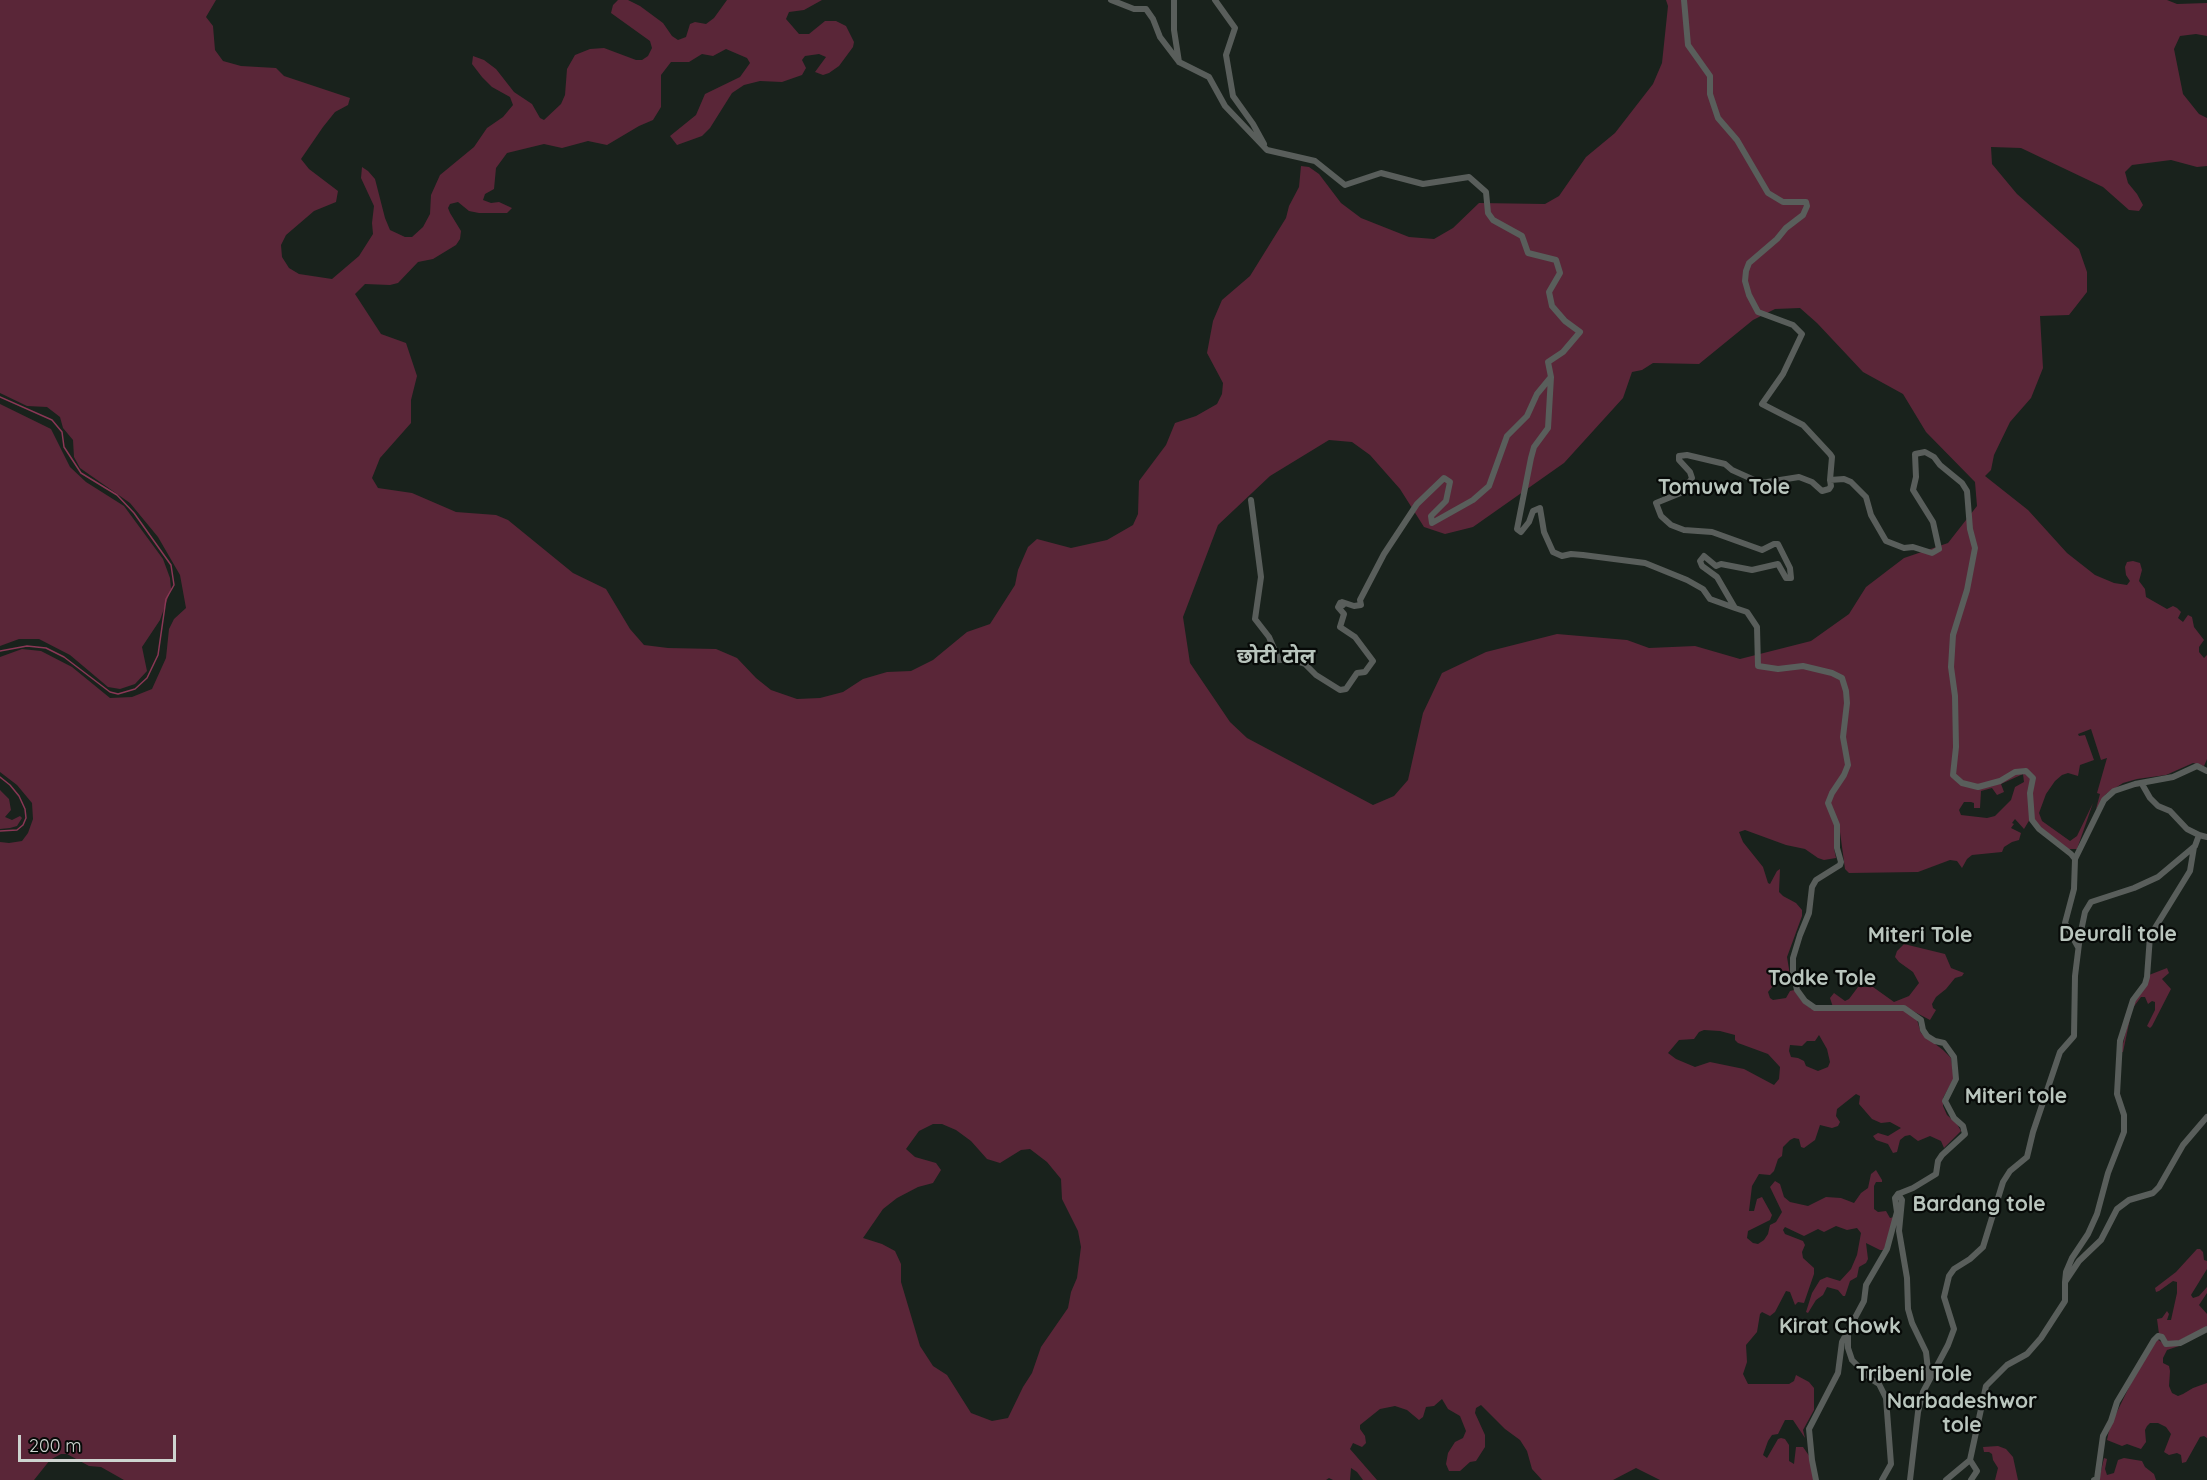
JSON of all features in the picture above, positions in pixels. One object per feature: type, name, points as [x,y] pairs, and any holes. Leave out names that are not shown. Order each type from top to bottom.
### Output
[{"type":"street","points":[[1111,0],[1134,9],[1146,9],[1154,19],[1160,37],[1179,63],[1209,77],[1225,106],[1267,150],[1315,161],[1345,185],[1381,173],[1423,184],[1469,177],[1486,192],[1488,213],[1493,220],[1522,236],[1528,253],[1556,260],[1560,273],[1549,292],[1552,306],[1565,321],[1580,332],[1563,352],[1548,362],[1551,376],[1548,428],[1534,447],[1517,529],[1521,532],[1529,522],[1533,511],[1540,508],[1544,532],[1553,552],[1562,556],[1570,554],[1645,562],[1687,579],[1703,589],[1710,599],[1747,612],[1757,627],[1758,666],[1778,669],[1803,666],[1832,673],[1842,678],[1847,703],[1843,737],[1848,765],[1828,803],[1837,825],[1837,848],[1842,862],[1816,879],[1812,887],[1809,913],[1793,958],[1797,990],[1805,1001],[1815,1008],[1904,1008],[1921,1020],[1927,1036],[1944,1043],[1954,1057],[1956,1079],[1946,1101],[1954,1118],[1963,1126],[1965,1134],[1942,1155],[1938,1161],[1936,1174],[1898,1194],[1895,1198],[1897,1212],[1887,1249],[1866,1285],[1864,1301],[1842,1342],[1838,1373],[1809,1429],[1816,1480]]},
{"type":"street","points":[[1174,0],[1174,30],[1179,63]]},
{"type":"street","points":[[1215,0],[1235,28],[1226,54],[1233,96],[1253,124],[1267,150]]},
{"type":"street","points":[[1684,0],[1688,45],[1710,76],[1710,94],[1718,118],[1737,140],[1768,193],[1784,202],[1806,202],[1807,206],[1803,215],[1790,224],[1777,239],[1749,263],[1745,281],[1758,312],[1793,324],[1802,334],[1783,374],[1762,404],[1803,425],[1832,457],[1831,486],[1822,491],[1812,482],[1799,477],[1761,483],[1732,470],[1725,464],[1687,455],[1679,456],[1679,460],[1690,472],[1692,478],[1683,492],[1656,503],[1661,516],[1671,525],[1684,530],[1712,532],[1762,550],[1778,544],[1791,568],[1791,578],[1786,578],[1778,564],[1752,570],[1721,564],[1716,566],[1706,557],[1701,559],[1702,566],[1717,577],[1735,608]]},
{"type":"street","points":[[1251,500],[1261,577],[1255,619],[1269,638],[1279,660],[1291,659],[1305,664],[1316,675],[1340,690],[1346,689],[1357,674],[1365,672],[1373,661],[1355,637],[1340,627],[1344,615],[1338,608],[1340,603],[1361,605],[1360,600],[1384,554],[1410,514],[1444,478],[1450,482],[1446,501],[1431,516],[1432,523],[1473,500],[1489,486],[1507,436],[1527,416],[1536,394],[1551,376]]},
{"type":"street","points":[[1830,480],[1844,479],[1851,482],[1866,497],[1872,515],[1886,541],[1904,548],[1913,547],[1932,553],[1939,549],[1933,522],[1913,490],[1916,477],[1915,454],[1924,452],[1934,457],[1962,483],[1967,491],[1970,529],[1975,548],[1967,590],[1953,635],[1951,667],[1955,696],[1956,747],[1953,775],[1962,783],[1978,787],[2000,781],[2015,772],[2026,771],[2033,778],[2030,793],[2032,819],[2038,829],[2075,859]]},
{"type":"street","points":[[2078,947],[2065,923],[2074,889],[2075,859],[2104,800],[2114,791],[2174,777],[2197,766],[2207,771]]},
{"type":"street","points":[[2142,784],[2158,806],[2170,811],[2187,829],[2207,837]]},
{"type":"street","points":[[1946,1480],[1970,1460],[1986,1386],[2007,1365],[2027,1354],[2041,1338],[2065,1301],[2066,1272],[2077,1247],[2088,1234],[2097,1214],[2108,1173],[2124,1132],[2124,1114],[2117,1094],[2120,1041],[2133,1000],[2145,984],[2147,977],[2150,936],[2190,871],[2192,852],[2199,835]]},
{"type":"street","points":[[1910,1480],[1918,1412],[1923,1392],[1954,1329],[1944,1297],[1949,1276],[1954,1269],[1983,1247],[2002,1182],[2010,1171],[2027,1157],[2060,1052],[2074,1036],[2073,1005],[2078,947],[2085,912],[2091,902],[2134,888],[2158,877],[2195,846]]},
{"type":"street","points":[[2065,1282],[2079,1262],[2101,1240],[2117,1209],[2129,1200],[2153,1193],[2159,1187],[2182,1145],[2207,1117]]},
{"type":"street","points":[[1898,1194],[1902,1200],[1899,1231],[1907,1278],[1908,1309],[1926,1352],[1929,1379]]},
{"type":"street","points":[[2094,1480],[2097,1479],[2103,1436],[2115,1407],[2154,1340],[2158,1336],[2162,1337],[2166,1344],[2180,1343],[2207,1329]]},
{"type":"street","points":[[1848,1331],[1848,1348],[1852,1360],[1879,1384],[1886,1398],[1891,1464],[1882,1480]]},
{"type":"street","points":[[1970,1460],[1977,1471],[1971,1480]]},
{"type":"shaded area","points":[[0,0],[216,0],[206,17],[213,26],[215,50],[223,61],[241,66],[276,68],[284,76],[350,98],[348,105],[335,112],[301,159],[309,169],[338,191],[336,202],[314,211],[286,235],[281,245],[282,257],[289,268],[299,274],[332,279],[359,256],[373,234],[374,206],[361,178],[362,167],[375,179],[390,230],[405,237],[412,237],[423,227],[430,214],[431,195],[440,175],[474,147],[487,128],[503,117],[513,105],[510,97],[492,87],[482,77],[472,64],[473,56],[484,60],[496,69],[514,92],[532,104],[540,118],[544,120],[561,104],[565,95],[567,69],[575,55],[590,49],[604,48],[636,60],[642,60],[648,56],[652,48],[650,41],[611,13],[613,5],[618,0],[628,0],[640,6],[663,23],[672,36],[678,40],[686,37],[690,24],[695,22],[706,24],[714,18],[727,0],[822,0],[804,10],[789,12],[786,19],[799,34],[809,34],[825,21],[836,21],[846,26],[854,42],[853,47],[839,66],[829,73],[823,75],[815,72],[826,57],[819,54],[805,56],[802,60],[806,68],[802,75],[782,82],[760,81],[744,85],[732,93],[710,128],[702,136],[677,145],[670,136],[696,115],[705,94],[740,77],[750,63],[747,58],[726,49],[713,56],[702,54],[689,62],[671,62],[661,75],[661,107],[653,120],[607,145],[588,141],[562,148],[544,144],[507,153],[496,168],[494,189],[485,194],[483,200],[491,203],[499,202],[512,208],[507,213],[479,213],[469,211],[458,202],[450,204],[448,208],[450,213],[461,231],[456,245],[433,259],[418,262],[398,283],[365,284],[355,294],[381,334],[406,343],[417,376],[411,400],[411,423],[380,458],[372,478],[378,488],[412,493],[456,512],[496,515],[508,520],[573,573],[606,589],[630,629],[644,645],[716,649],[737,658],[771,690],[797,699],[820,698],[843,692],[863,679],[887,672],[911,671],[933,660],[967,632],[990,624],[1015,585],[1018,570],[1028,547],[1037,539],[1071,548],[1107,540],[1133,525],[1138,514],[1139,481],[1166,445],[1175,423],[1196,416],[1217,404],[1222,394],[1223,383],[1207,353],[1213,321],[1222,300],[1250,276],[1286,218],[1289,206],[1299,187],[1301,166],[1309,167],[1319,174],[1341,203],[1361,218],[1409,237],[1434,239],[1453,228],[1479,203],[1545,204],[1559,196],[1586,157],[1615,133],[1653,84],[1662,63],[1668,6],[1666,0],[2167,0],[2177,4],[2207,3],[2207,36],[2196,34],[2180,36],[2174,49],[2183,94],[2199,114],[2207,118],[2207,166],[2197,167],[2171,160],[2132,165],[2125,172],[2128,183],[2143,205],[2139,211],[2129,210],[2103,187],[2021,148],[1991,147],[1992,164],[2017,194],[2079,249],[2087,272],[2087,292],[2069,315],[2040,316],[2043,368],[2031,398],[2010,422],[1994,455],[1991,470],[1985,476],[2028,510],[2067,553],[2095,575],[2114,583],[2127,585],[2130,581],[2126,575],[2127,562],[2140,563],[2142,570],[2139,581],[2145,589],[2146,597],[2167,609],[2173,606],[2177,608],[2181,612],[2178,618],[2183,622],[2188,615],[2192,617],[2194,627],[2204,640],[2199,647],[2199,652],[2204,658],[2207,655],[2207,759],[2204,766],[2193,763],[2166,775],[2123,783],[2106,794],[2096,809],[2100,794],[2097,793],[2107,758],[2101,760],[2091,729],[2078,734],[2079,736],[2085,735],[2094,760],[2080,765],[2078,776],[2068,773],[2055,781],[2046,794],[2039,813],[2042,821],[2070,841],[2077,836],[2093,803],[2077,849],[2067,849],[2030,819],[2024,829],[2015,819],[2011,828],[2021,833],[2019,840],[2004,847],[2002,852],[1972,855],[1962,868],[1957,861],[1950,860],[1918,872],[1849,873],[1845,869],[1840,832],[1834,848],[1836,858],[1824,860],[1805,849],[1786,845],[1745,830],[1739,832],[1743,842],[1763,867],[1768,883],[1770,884],[1780,869],[1779,892],[1796,903],[1802,910],[1802,916],[1787,957],[1790,975],[1773,986],[1768,992],[1770,998],[1773,1000],[1786,998],[1790,991],[1794,990],[1811,1009],[1905,1011],[1917,1020],[1921,1033],[1951,1058],[1954,1078],[1943,1098],[1943,1106],[1947,1115],[1961,1131],[1944,1148],[1941,1141],[1930,1136],[1918,1141],[1910,1135],[1905,1136],[1900,1140],[1897,1152],[1893,1153],[1888,1144],[1876,1140],[1873,1136],[1878,1133],[1888,1136],[1901,1128],[1890,1122],[1881,1123],[1872,1119],[1859,1104],[1860,1096],[1856,1094],[1837,1109],[1836,1116],[1840,1122],[1838,1126],[1832,1128],[1820,1125],[1815,1140],[1804,1148],[1801,1147],[1799,1139],[1790,1140],[1783,1147],[1782,1156],[1778,1159],[1774,1171],[1770,1175],[1759,1174],[1752,1186],[1749,1211],[1754,1211],[1757,1199],[1762,1197],[1772,1215],[1770,1220],[1748,1231],[1747,1238],[1753,1243],[1758,1244],[1764,1240],[1770,1225],[1776,1222],[1782,1212],[1770,1187],[1775,1181],[1780,1184],[1784,1197],[1790,1202],[1808,1206],[1826,1197],[1841,1198],[1854,1203],[1868,1188],[1871,1174],[1876,1170],[1882,1182],[1876,1182],[1874,1186],[1874,1209],[1878,1212],[1886,1211],[1890,1218],[1894,1217],[1885,1250],[1866,1243],[1868,1259],[1859,1267],[1857,1277],[1850,1281],[1845,1296],[1838,1290],[1827,1287],[1808,1313],[1806,1312],[1812,1293],[1820,1280],[1827,1277],[1840,1281],[1851,1269],[1857,1255],[1861,1233],[1857,1228],[1847,1230],[1836,1226],[1824,1232],[1818,1229],[1804,1236],[1785,1227],[1783,1230],[1785,1234],[1803,1241],[1805,1245],[1802,1252],[1803,1258],[1814,1268],[1814,1274],[1804,1303],[1798,1302],[1795,1305],[1790,1292],[1786,1291],[1775,1312],[1770,1316],[1762,1312],[1760,1314],[1757,1332],[1746,1345],[1747,1362],[1743,1374],[1748,1384],[1789,1384],[1794,1381],[1796,1375],[1809,1382],[1814,1388],[1814,1410],[1803,1430],[1805,1438],[1793,1420],[1785,1420],[1778,1434],[1772,1435],[1768,1441],[1763,1455],[1767,1458],[1778,1439],[1785,1439],[1789,1445],[1789,1461],[1794,1464],[1796,1447],[1803,1447],[1812,1460],[1817,1480],[1660,1480],[1636,1468],[1613,1480],[1542,1480],[1532,1469],[1527,1451],[1520,1440],[1505,1429],[1481,1405],[1476,1408],[1475,1413],[1485,1435],[1485,1447],[1476,1461],[1470,1462],[1460,1471],[1449,1471],[1446,1464],[1448,1453],[1455,1442],[1463,1438],[1466,1431],[1460,1416],[1448,1409],[1442,1399],[1434,1406],[1426,1407],[1423,1417],[1419,1420],[1407,1410],[1395,1406],[1380,1409],[1360,1425],[1366,1443],[1362,1447],[1353,1443],[1350,1449],[1377,1480],[1363,1480],[1351,1468],[1350,1480],[1329,1478],[1326,1480],[124,1480],[101,1467],[89,1466],[67,1454],[61,1454],[50,1460],[34,1480],[0,1480],[0,842],[22,841],[33,819],[32,803],[17,785],[0,772],[0,657],[22,649],[41,651],[72,667],[110,698],[132,697],[152,689],[166,658],[169,629],[174,619],[186,608],[180,575],[158,537],[130,503],[80,468],[74,457],[73,440],[63,428],[60,417],[47,407],[27,406],[0,393]],"holes":[[[1800,308],[1863,372],[1903,394],[1926,432],[1975,482],[1977,506],[1948,543],[1904,558],[1866,587],[1849,614],[1811,641],[1740,659],[1695,646],[1649,648],[1627,640],[1557,634],[1486,652],[1442,673],[1423,713],[1408,780],[1394,796],[1373,805],[1247,738],[1230,722],[1190,663],[1183,617],[1218,525],[1270,476],[1329,440],[1352,442],[1370,455],[1400,489],[1424,527],[1445,534],[1473,527],[1564,463],[1623,398],[1632,372],[1642,370],[1653,363],[1699,364],[1753,320],[1775,309]],[[2023,774],[2024,782],[2015,787],[2011,800],[1995,816],[1987,818],[1961,815],[1959,810],[1964,802],[1974,803],[1974,808],[1980,808],[1981,791],[1992,788],[1997,795],[2004,792],[2001,784]],[[1704,1030],[1735,1035],[1738,1043],[1768,1054],[1780,1067],[1779,1079],[1774,1085],[1744,1069],[1710,1062],[1695,1067],[1668,1053],[1679,1040],[1694,1039],[1699,1032]],[[1819,1035],[1827,1049],[1830,1062],[1828,1067],[1818,1071],[1806,1066],[1804,1061],[1791,1057],[1789,1051],[1790,1045],[1802,1046],[1807,1041],[1815,1041]],[[933,1124],[942,1124],[956,1130],[971,1141],[987,1159],[1000,1163],[1021,1150],[1030,1149],[1047,1162],[1061,1179],[1062,1199],[1078,1231],[1081,1247],[1077,1278],[1068,1308],[1041,1347],[1032,1373],[1008,1418],[992,1421],[971,1413],[947,1375],[933,1366],[920,1346],[901,1282],[901,1264],[895,1251],[863,1238],[883,1209],[897,1198],[918,1187],[933,1183],[941,1170],[936,1163],[915,1157],[906,1149],[919,1131]]]},
{"type":"shaded area","points":[[0,404],[51,429],[70,467],[86,482],[124,506],[163,559],[170,578],[171,589],[160,620],[142,647],[147,671],[135,684],[120,689],[108,687],[70,655],[39,639],[19,639],[0,646]]},
{"type":"shaded area","points":[[0,790],[9,799],[11,810],[5,817],[12,820],[20,816],[22,818],[17,826],[0,829]]},
{"type":"shaded area","points":[[1904,944],[1945,954],[1951,968],[1964,973],[1955,978],[1936,997],[1932,1004],[1936,1010],[1930,1020],[1911,1010],[1833,1007],[1830,998],[1834,993],[1845,1001],[1858,987],[1873,987],[1894,1002],[1909,996],[1919,983],[1913,972],[1895,957]]},
{"type":"shaded area","points":[[2167,968],[2169,973],[2162,979],[2171,989],[2152,1026],[2150,1028],[2147,1026],[2155,1010],[2155,1002],[2148,1004],[2145,997],[2141,997],[2132,1009],[2123,1052],[2121,1052],[2132,1006],[2149,975]]},
{"type":"shaded area","points":[[2197,1249],[2203,1252],[2204,1260],[2207,1261],[2207,1269],[2191,1295],[2193,1298],[2199,1296],[2207,1287],[2207,1293],[2199,1305],[2207,1314],[2207,1327],[2176,1342],[2169,1342],[2159,1334],[2157,1319],[2162,1318],[2167,1311],[2169,1314],[2167,1320],[2171,1320],[2177,1282],[2173,1281],[2156,1292],[2155,1288],[2176,1272]]},
{"type":"shaded area","points":[[2157,1339],[2163,1343],[2179,1346],[2167,1350],[2163,1358],[2163,1363],[2169,1366],[2169,1386],[2172,1393],[2178,1396],[2207,1383],[2207,1438],[2200,1437],[2186,1462],[2182,1463],[2181,1455],[2177,1453],[2169,1455],[2164,1452],[2171,1434],[2166,1427],[2158,1423],[2150,1423],[2147,1426],[2146,1442],[2141,1449],[2127,1444],[2122,1446],[2107,1440],[2110,1426],[2136,1373]]},
{"type":"shaded area","points":[[1998,1446],[2006,1449],[2013,1457],[2018,1480],[1995,1480],[1998,1468],[1992,1454],[1984,1452],[1983,1447]]},
{"type":"shaded area","points":[[2104,1458],[2107,1459],[2105,1469],[2107,1475],[2114,1473],[2118,1460],[2124,1458],[2142,1461],[2145,1467],[2154,1474],[2156,1480],[2099,1480]]},
{"type":"waterway","points":[[0,397],[52,420],[62,432],[64,447],[81,473],[117,495],[134,513],[171,565],[174,585],[166,599],[158,655],[147,678],[135,689],[118,694],[110,692],[64,657],[46,648],[27,646],[0,651]]},
{"type":"waterway","points":[[0,777],[19,796],[26,818],[17,830],[0,831]]},
{"type":"district","name":"Tomuwa Tole","points":[[1724,488]]},
{"type":"district","name":"छोटी टोल","points":[[1276,657]]},
{"type":"district","name":"Deurali tole","points":[[2118,935]]},
{"type":"district","name":"Miteri Tole","points":[[1920,936]]},
{"type":"district","name":"Todke Tole","points":[[1822,979]]},
{"type":"district","name":"Miteri tole","points":[[2016,1097]]},
{"type":"district","name":"Bardang tole","points":[[1979,1205]]},
{"type":"district","name":"Kirat Chowk","points":[[1840,1327]]},
{"type":"district","name":"Tribeni Tole","points":[[1914,1375]]},
{"type":"district","name":"Narbadeshwor tole","points":[[1962,1414]]}]
